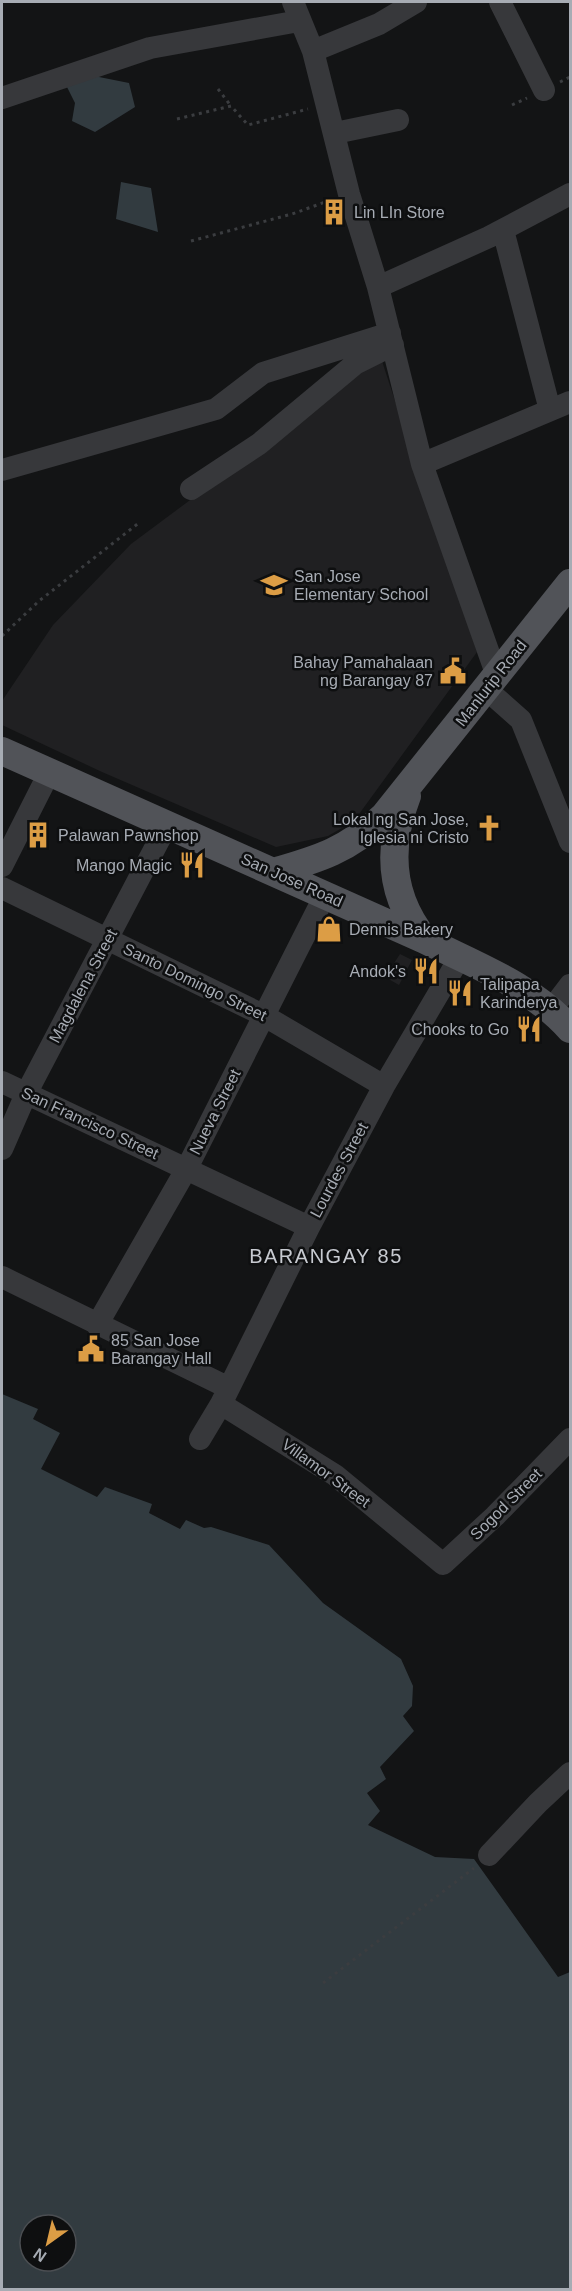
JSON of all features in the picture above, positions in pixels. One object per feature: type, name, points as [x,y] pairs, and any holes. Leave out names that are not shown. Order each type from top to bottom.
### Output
[{"type":"main road","name":"Manlurip Road","points":[[273,872],[326,857],[342,849],[364,835],[384,816],[570,583]]},
{"type":"main road","name":"San Jose Road","points":[[2,751],[425,939],[493,973],[561,1019]]},
{"type":"main road","name":"Manlurip Road","points":[[412,782],[397,821],[393,870],[402,905],[411,923],[425,939]]},
{"type":"street","points":[[312,51],[379,24],[416,2]]},
{"type":"street","points":[[500,2],[544,90]]},
{"type":"street","points":[[2,98],[150,48],[296,11],[312,51],[349,194],[378,287],[422,464],[492,682],[521,720],[570,842]]},
{"type":"street","points":[[334,133],[398,120]]},
{"type":"street","points":[[378,287],[503,230],[570,194]]},
{"type":"street","points":[[422,464],[560,406],[503,230]]},
{"type":"street","points":[[2,471],[216,409],[263,373],[391,339]]},
{"type":"street","points":[[191,489],[259,444],[355,364],[391,339]]},
{"type":"street","points":[[2,867],[49,773]]},
{"type":"street","name":"Magdalena Street","points":[[2,1149],[27,1094],[167,825]]},
{"type":"street","name":"Santo Domingo Street","points":[[2,888],[263,1015],[384,1086]]},
{"type":"street","name":"Nueva Street","points":[[97,1325],[187,1168],[325,895]]},
{"type":"street","name":"Lourdes Street","points":[[200,1439],[225,1396],[309,1227],[384,1086],[460,957]]},
{"type":"street","points":[[561,1019],[570,985]]},
{"type":"street","name":"San Francisco Street","points":[[2,1082],[309,1227]]},
{"type":"street","name":"Villamor Street","points":[[2,1277],[97,1325],[225,1396],[335,1475],[438,1563]]},
{"type":"street","name":"Sogod Street","points":[[438,1563],[446,1563],[570,1438]]},
{"type":"street","points":[[489,1855],[570,1773]]},
{"type":"path","points":[[218,89],[248,125],[326,104]]},
{"type":"path","points":[[177,119],[231,106]]},
{"type":"path","points":[[191,241],[292,214],[349,194]]},
{"type":"path","points":[[2,636],[39,601],[140,522]]},
{"type":"path","points":[[323,1983],[489,1855]]},
{"type":"shaded area","points":[[89,75],[129,83],[135,107],[95,132],[72,121],[75,103],[66,85]]},
{"type":"shaded area","points":[[121,182],[151,188],[158,232],[116,219]]},
{"type":"shaded area","name":"San Jose Elementary School","points":[[381,358],[477,652],[354,821],[328,836],[276,847],[102,772],[2,725],[2,701],[53,625],[131,544]]},
{"type":"shaded area","points":[[400,954],[412,960],[399,985],[385,977]]},
{"type":"shaded area","points":[[2,1394],[38,1409],[33,1419],[60,1433],[41,1469],[97,1497],[105,1487],[152,1504],[149,1513],[180,1529],[186,1520],[204,1528],[211,1527],[269,1545],[323,1603],[401,1659],[413,1686],[412,1706],[403,1716],[414,1731],[380,1767],[386,1779],[367,1793],[380,1811],[368,1825],[435,1857],[474,1859],[558,1977],[570,1972],[570,2289],[2,2289]]},
{"type":"place","name":"Lin LIn Store","points":[[334,212]]},
{"type":"place","name":"San Jose Elementary School","points":[[274,585]]},
{"type":"place","name":"Bahay Pamahalaan ng Barangay 87","points":[[453,671]]},
{"type":"place","name":"Lokal ng San Jose, Iglesia ni Cristo","points":[[489,828]]},
{"type":"place","name":"Palawan Pawnshop","points":[[38,835]]},
{"type":"place","name":"Mango Magic","points":[[192,865]]},
{"type":"place","name":"Dennis Bakery","points":[[329,929]]},
{"type":"place","name":"Andok's","points":[[426,971]]},
{"type":"place","name":"Talipapa Karinderya","points":[[460,993]]},
{"type":"place","name":"Chooks to Go","points":[[529,1029]]},
{"type":"place","name":"85 San Jose Barangay Hall","points":[[91,1349]]},
{"type":"district","name":"BARANGAY 85","points":[[326,1256]]}]
